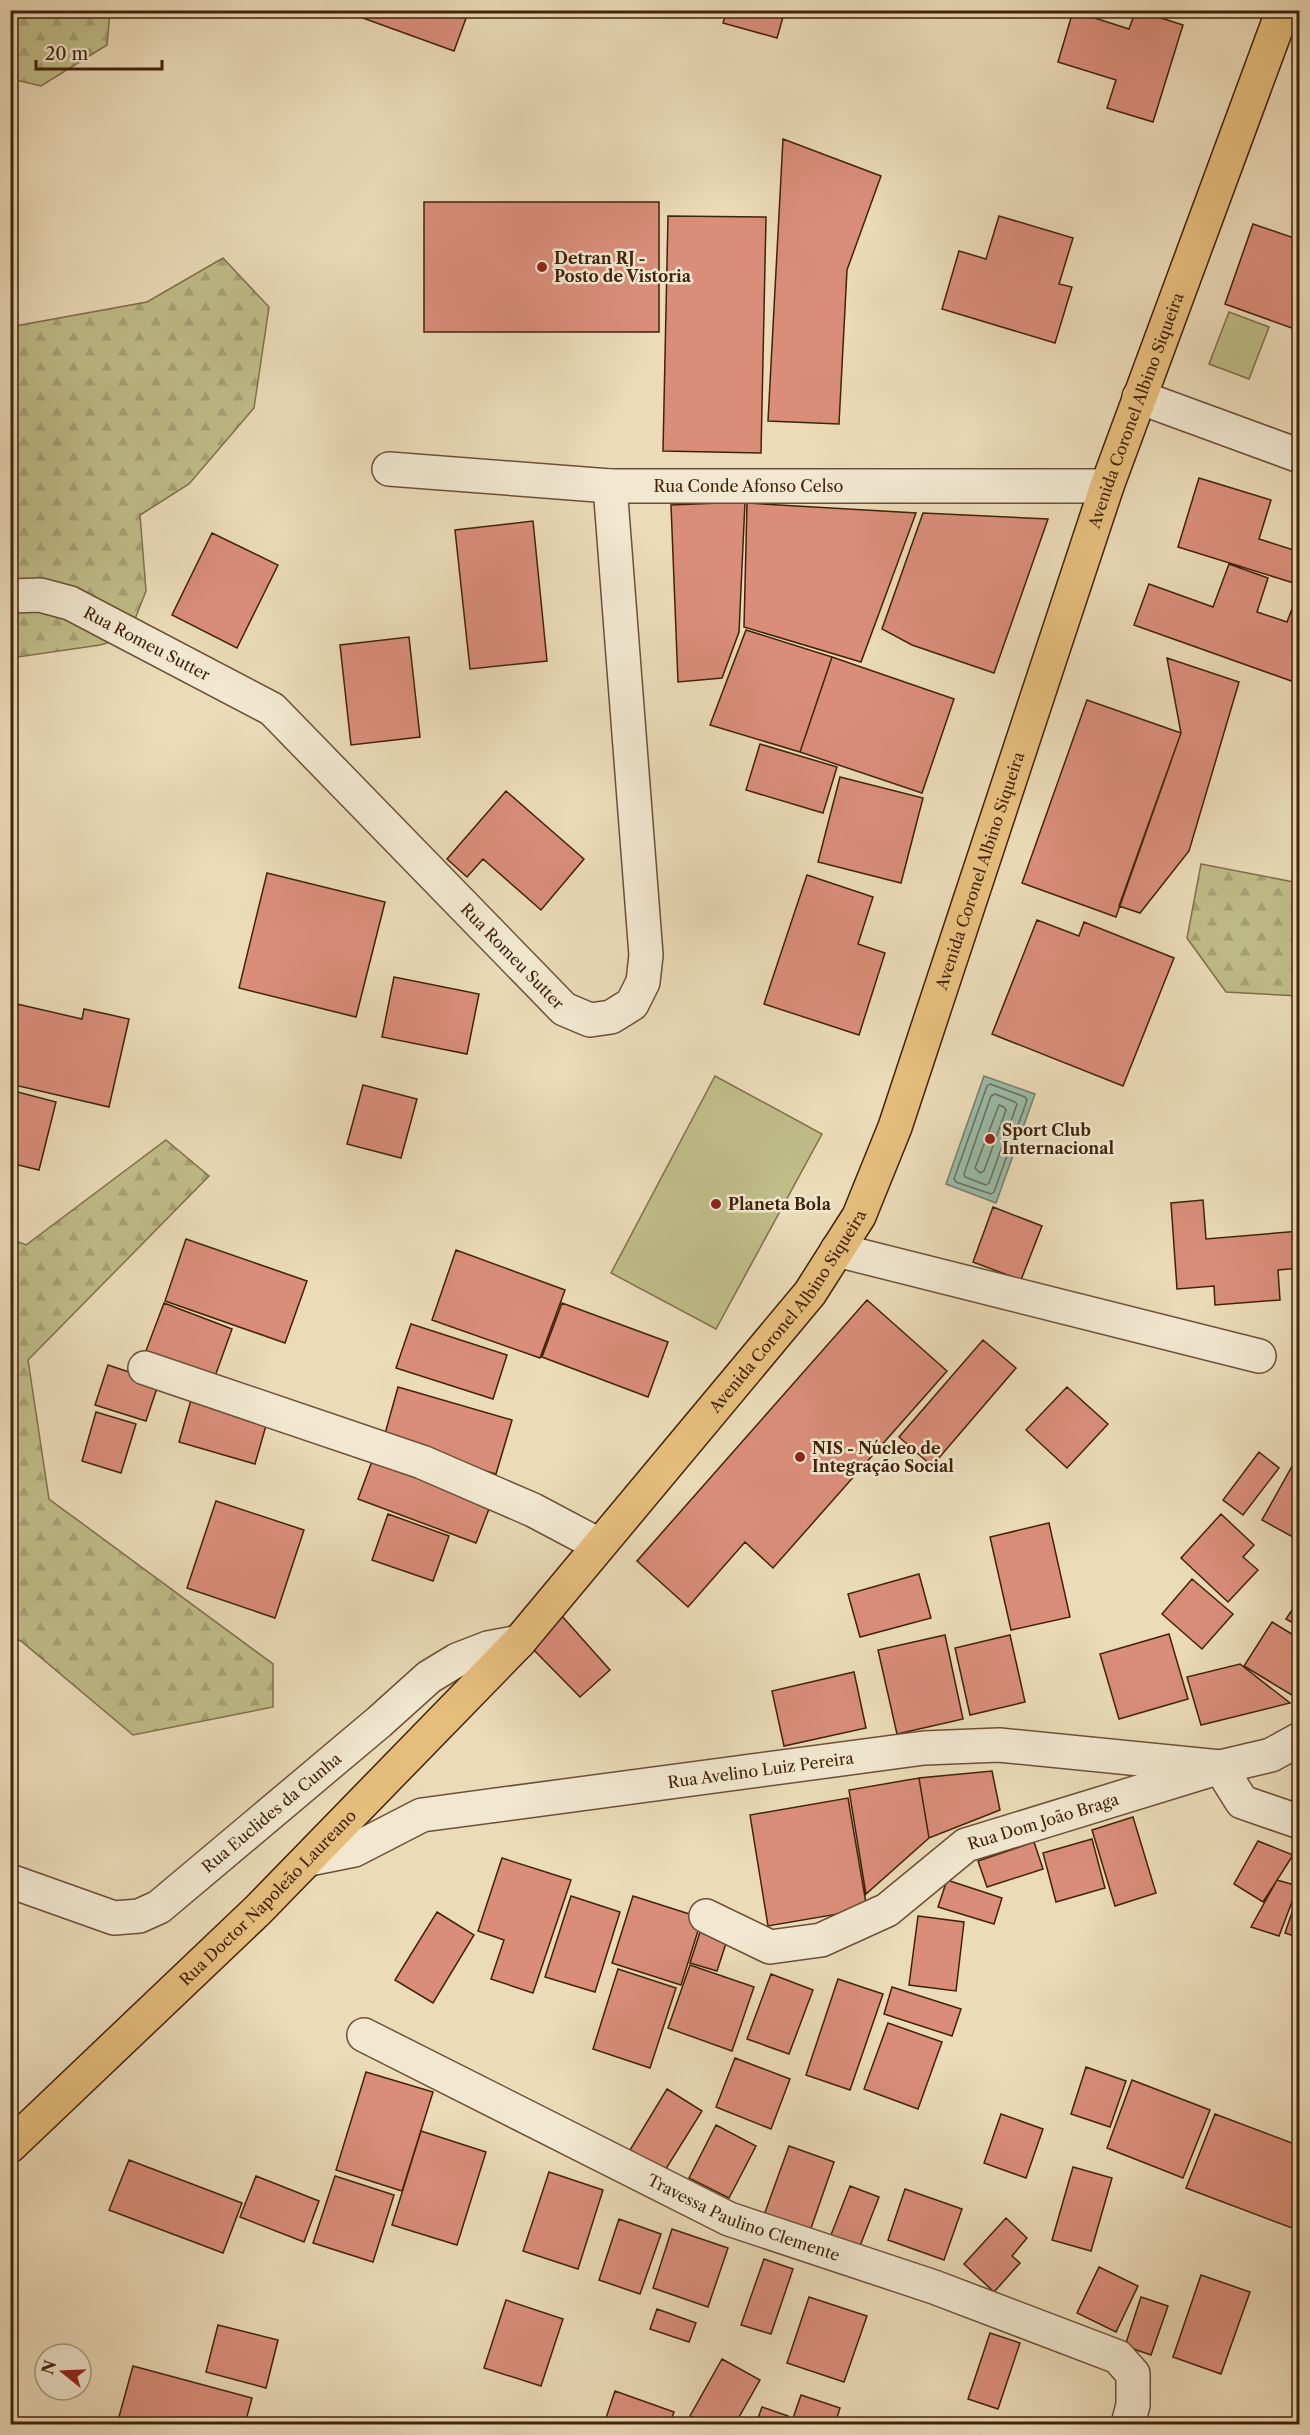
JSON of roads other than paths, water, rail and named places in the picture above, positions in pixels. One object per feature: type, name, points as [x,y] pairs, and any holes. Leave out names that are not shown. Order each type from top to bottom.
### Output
[{"type":"main road","name":"Avenida Coronel Albino Siqueira","points":[[519,1642],[810,1293],[860,1216],[895,1127],[1107,486],[1283,10]]},
{"type":"main road","name":"Rua Doctor Napoleão Laureano","points":[[10,2146],[250,1919],[519,1642]]},
{"type":"street","points":[[1139,397],[1299,456]]},
{"type":"street","name":"Rua Conde Afonso Celso","points":[[389,469],[610,486],[1107,486]]},
{"type":"street","name":"Rua Romeu Sutter","points":[[10,596],[40,595],[69,603],[272,709],[564,1009],[590,1020],[611,1017],[632,1004],[643,982],[646,955],[610,486]]},
{"type":"street","points":[[837,1250],[1259,1356]]},
{"type":"street","points":[[145,1368],[422,1462],[533,1510],[599,1545]]},
{"type":"street","name":"Rua Euclides da Cunha","points":[[10,1881],[114,1918],[140,1916],[159,1907],[379,1722],[429,1677],[457,1660],[478,1652],[519,1642]]},
{"type":"street","name":"Rua Dom João Braga","points":[[706,1916],[770,1947],[821,1940],[887,1910],[966,1845],[1220,1767],[1271,1755],[1299,1739]]},
{"type":"street","name":"Rua Avelino Luiz Pereira","points":[[309,1858],[354,1850],[422,1815],[924,1748],[999,1745],[1220,1767]]},
{"type":"street","points":[[1220,1767],[1242,1802],[1299,1822]]},
{"type":"street","name":"Travessa Paulino Clemente","points":[[364,2035],[729,2219],[934,2287],[1118,2357],[1133,2374],[1133,2405],[1128,2424]]},
{"type":"water","name":"Sport Club Internacional","points":[[984,1076],[1035,1094],[996,1203],[946,1184]]},
{"type":"place","name":"Detran RJ - Posto de Vistoria","points":[[542,267]]},
{"type":"place","name":"Sport Club Internacional","points":[[990,1139]]},
{"type":"place","name":"Planeta Bola","points":[[716,1204]]},
{"type":"place","name":"NIS - Núcleo de Integração Social","points":[[800,1457]]}]
